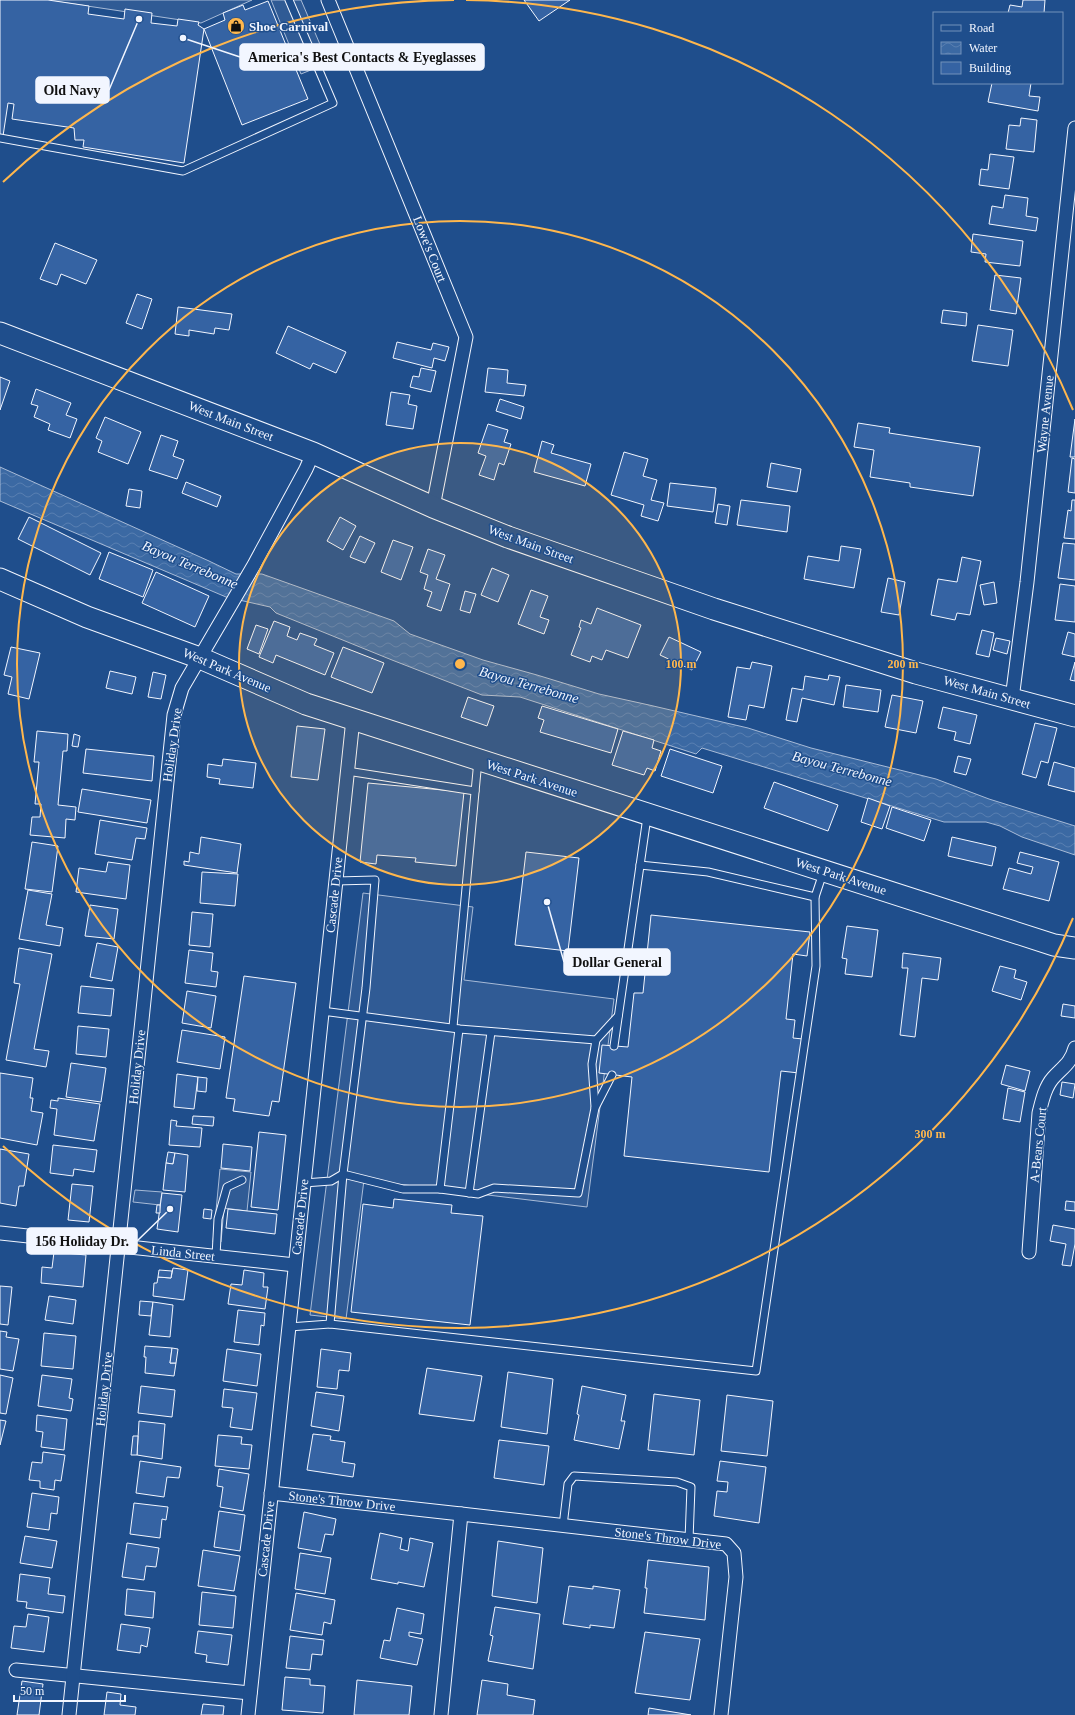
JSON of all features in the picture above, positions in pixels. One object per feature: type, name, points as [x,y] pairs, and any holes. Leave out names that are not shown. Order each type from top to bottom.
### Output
[{"type":"main road","name":"West Main Street","points":[[0,333],[313,453],[433,507],[508,537],[714,609],[916,673],[1075,716]]},
{"type":"main road","name":"West Park Avenue","points":[[0,579],[87,617],[200,658],[306,704],[1054,945],[1075,948]]},
{"type":"street","name":"Lowe's Court","points":[[328,0],[466,337],[433,507]]},
{"type":"street","name":"Wayne Avenue","points":[[1012,699],[1027,582],[1075,128]]},
{"type":"street","name":"Holiday Drive","points":[[69,1715],[174,716],[182,688],[254,565],[306,469],[313,453]]},
{"type":"street","name":"Cascade Drive","points":[[248,1715],[353,719]]},
{"type":"street","name":"A-Bears Court","points":[[1029,1252],[1039,1113],[1044,1093],[1052,1079],[1072,1058],[1075,1048]]},
{"type":"street","name":"Linda Street","points":[[0,1233],[295,1265]]},
{"type":"street","name":"Stone's Throw Drive","points":[[271,1493],[726,1544],[734,1553],[736,1577],[721,1715]]},
{"type":"street","points":[[441,1715],[461,1514]]},
{"type":"street","points":[[16,1670],[250,1693]]},
{"type":"lane","points":[[0,138],[183,171],[333,103],[290,0]]},
{"type":"lane","points":[[440,1189],[456,1028],[478,760]]},
{"type":"lane","points":[[347,771],[475,791]]},
{"type":"lane","points":[[614,1046],[648,814]]},
{"type":"lane","points":[[640,865],[708,872],[816,897]]},
{"type":"lane","points":[[289,1327],[330,1324],[756,1371],[816,966],[816,897],[823,871]]},
{"type":"lane","points":[[330,1324],[343,1174],[362,1017],[375,880],[336,881]]},
{"type":"lane","points":[[322,1011],[491,1032],[596,1040]]},
{"type":"lane","points":[[304,1183],[331,1181],[343,1174],[403,1189],[440,1189],[478,1194],[494,1188],[578,1193],[595,1108],[592,1064],[596,1040],[618,1016]]},
{"type":"lane","points":[[469,1193],[491,1032]]},
{"type":"lane","points":[[595,1108],[612,1075]]},
{"type":"lane","points":[[216,1256],[218,1218],[227,1188],[242,1180]]},
{"type":"lane","points":[[563,1526],[568,1484],[574,1476],[676,1482],[691,1487],[689,1540]]},
{"type":"shaded area","points":[[47,0],[252,0],[201,23]]},
{"type":"shaded area","points":[[271,0],[301,0],[328,63],[301,74]]},
{"type":"shaded area","points":[[363,893],[473,907],[464,980],[614,999],[587,1207],[364,1180],[346,1319],[310,1315]]},
{"type":"shaded area","points":[[220,1169],[251,1172],[247,1211],[224,1208],[221,1242],[213,1242]]},
{"type":"shaded area","points":[[135,1190],[162,1192],[160,1205],[133,1202]]},
{"type":"water","name":"Bayou Terrebonne","points":[[0,467],[236,574],[262,574],[394,621],[410,634],[483,660],[599,694],[748,728],[811,748],[936,779],[989,799],[1075,826],[1075,855],[1022,837],[1000,826],[986,822],[944,822],[702,748],[696,754],[520,697],[482,695],[276,613],[270,607],[226,597],[0,501]]},
{"type":"building","points":[[0,0],[48,0],[89,6],[88,14],[124,19],[125,9],[152,13],[151,23],[177,26],[178,19],[199,22],[198,25],[204,29],[184,163],[83,147],[84,140],[75,140],[74,128],[12,119],[14,104],[8,103],[3,136],[0,136]]},
{"type":"building","points":[[524,0],[570,0],[539,21]]},
{"type":"building","points":[[1023,0],[1045,0],[1044,12],[1008,12],[1010,5],[1022,7]]},
{"type":"building","points":[[268,1],[308,99],[242,125],[204,29],[225,20],[223,13],[243,5],[245,10]]},
{"type":"building","points":[[992,84],[1031,84],[1029,96],[1040,97],[1038,111],[988,102]]},
{"type":"building","points":[[1021,118],[1037,120],[1034,152],[1006,149],[1009,125],[1020,126]]},
{"type":"building","points":[[990,154],[1014,157],[1009,189],[979,185],[981,169],[988,170]]},
{"type":"building","points":[[1005,195],[1028,198],[1026,216],[1038,218],[1036,231],[989,224],[992,206],[1003,208]]},
{"type":"building","points":[[973,234],[1023,241],[1020,266],[985,262],[986,254],[971,252]]},
{"type":"building","points":[[55,243],[97,260],[86,284],[61,274],[57,285],[40,279]]},
{"type":"building","points":[[995,275],[1021,278],[1016,314],[990,310]]},
{"type":"building","points":[[137,294],[152,299],[142,329],[126,323]]},
{"type":"building","points":[[178,307],[232,314],[229,330],[215,328],[214,334],[189,330],[189,336],[175,334]]},
{"type":"building","points":[[943,310],[967,313],[966,326],[941,323]]},
{"type":"building","points":[[978,325],[1013,330],[1008,366],[972,361]]},
{"type":"building","points":[[288,326],[346,352],[336,373],[313,363],[310,369],[276,353]]},
{"type":"building","points":[[397,342],[431,350],[433,343],[449,347],[445,361],[434,358],[432,368],[393,358]]},
{"type":"building","points":[[421,368],[436,371],[431,392],[410,387],[413,376],[419,377]]},
{"type":"building","points":[[488,368],[508,370],[507,383],[526,385],[524,396],[485,392]]},
{"type":"building","points":[[0,377],[10,381],[0,410]]},
{"type":"building","points":[[36,389],[71,403],[66,415],[77,419],[70,438],[48,430],[50,424],[34,417],[38,406],[31,404]]},
{"type":"building","points":[[391,392],[410,395],[408,404],[417,406],[413,429],[386,425]]},
{"type":"building","points":[[500,399],[524,407],[521,419],[496,411]]},
{"type":"building","points":[[105,417],[141,432],[128,464],[98,452],[102,441],[96,438]]},
{"type":"building","points":[[1075,419],[1075,457],[1070,457]]},
{"type":"building","points":[[858,423],[890,428],[889,433],[980,447],[973,496],[910,487],[910,483],[870,477],[874,450],[854,447]]},
{"type":"building","points":[[488,424],[508,430],[504,442],[511,444],[504,465],[499,463],[494,480],[479,475],[486,456],[478,453]]},
{"type":"building","points":[[161,435],[178,441],[173,456],[184,460],[177,479],[149,470]]},
{"type":"building","points":[[542,441],[554,445],[551,453],[591,464],[585,486],[534,472]]},
{"type":"building","points":[[624,452],[648,459],[643,476],[657,480],[651,500],[664,503],[658,521],[641,516],[644,505],[611,495]]},
{"type":"building","points":[[1072,458],[1075,459],[1075,493],[1068,492]]},
{"type":"building","points":[[771,463],[801,469],[797,492],[767,487]]},
{"type":"building","points":[[186,482],[221,496],[217,507],[182,493]]},
{"type":"building","points":[[670,483],[716,488],[713,512],[667,506]]},
{"type":"building","points":[[129,489],[142,491],[140,508],[126,506]]},
{"type":"building","points":[[741,500],[790,506],[787,532],[737,525]]},
{"type":"building","points":[[1072,500],[1075,500],[1075,539],[1064,538],[1068,510],[1071,511]]},
{"type":"building","points":[[718,504],[730,506],[727,525],[715,523]]},
{"type":"building","points":[[29,517],[101,553],[90,575],[18,539]]},
{"type":"building","points":[[340,517],[356,526],[343,550],[327,541]]},
{"type":"building","points":[[360,536],[375,543],[365,563],[350,557]]},
{"type":"building","points":[[393,540],[413,547],[401,580],[381,572]]},
{"type":"building","points":[[1063,543],[1075,544],[1075,580],[1058,578]]},
{"type":"building","points":[[841,546],[861,549],[854,588],[804,579],[808,556],[839,561]]},
{"type":"building","points":[[428,549],[445,555],[436,579],[450,584],[441,611],[427,606],[432,592],[424,589],[428,575],[420,572]]},
{"type":"building","points":[[109,552],[153,570],[143,597],[99,579]]},
{"type":"building","points":[[962,557],[981,561],[970,615],[957,613],[955,620],[931,615],[938,579],[957,582]]},
{"type":"building","points":[[492,568],[509,575],[498,602],[481,595]]},
{"type":"building","points":[[156,572],[209,596],[195,627],[142,603]]},
{"type":"building","points":[[888,578],[905,582],[899,615],[881,612]]},
{"type":"building","points":[[994,582],[997,603],[984,605],[980,585]]},
{"type":"building","points":[[1060,584],[1075,586],[1075,622],[1055,620]]},
{"type":"building","points":[[531,590],[548,596],[540,617],[549,620],[544,634],[518,624]]},
{"type":"building","points":[[465,591],[476,594],[470,613],[460,610]]},
{"type":"building","points":[[597,608],[641,625],[628,658],[606,650],[602,660],[592,656],[590,662],[571,655],[581,628],[579,627],[581,620],[591,624]]},
{"type":"building","points":[[274,621],[290,627],[287,636],[297,640],[300,633],[317,639],[314,645],[334,653],[325,675],[276,655],[273,663],[259,657]]},
{"type":"building","points":[[256,625],[268,629],[259,654],[247,649]]},
{"type":"building","points":[[982,630],[994,633],[989,657],[976,654]]},
{"type":"building","points":[[1068,632],[1075,634],[1075,657],[1062,654]]},
{"type":"building","points":[[669,637],[701,652],[692,670],[660,655]]},
{"type":"building","points":[[996,638],[1010,641],[1007,654],[993,650]]},
{"type":"building","points":[[11,647],[40,653],[29,699],[8,694],[12,677],[4,675]]},
{"type":"building","points":[[343,647],[384,663],[372,693],[331,677]]},
{"type":"building","points":[[752,662],[772,666],[764,708],[749,705],[746,720],[728,717],[737,667],[750,669]]},
{"type":"building","points":[[1075,662],[1075,681],[1070,680]]},
{"type":"building","points":[[110,671],[136,677],[132,694],[106,688]]},
{"type":"building","points":[[153,672],[166,675],[161,699],[148,697]]},
{"type":"building","points":[[829,675],[840,677],[834,705],[802,698],[797,722],[786,720],[792,688],[803,690],[805,676],[828,680]]},
{"type":"building","points":[[846,685],[881,690],[878,712],[843,707]]},
{"type":"building","points":[[892,695],[923,701],[916,733],[885,727]]},
{"type":"building","points":[[468,697],[494,706],[487,726],[461,717]]},
{"type":"building","points":[[542,706],[618,729],[611,753],[540,732],[544,720],[538,718]]},
{"type":"building","points":[[943,707],[977,715],[970,744],[954,740],[956,732],[938,728]]},
{"type":"building","points":[[1035,723],[1057,728],[1048,763],[1041,761],[1036,778],[1022,774]]},
{"type":"building","points":[[297,726],[325,729],[318,780],[291,777]]},
{"type":"building","points":[[37,731],[68,734],[67,751],[63,751],[58,805],[76,807],[75,820],[66,819],[65,838],[30,835],[32,817],[40,817],[41,804],[35,804],[39,762],[34,762]]},
{"type":"building","points":[[623,731],[654,740],[652,748],[661,751],[655,771],[647,768],[644,775],[612,765]]},
{"type":"building","points":[[74,734],[80,736],[78,747],[72,746]]},
{"type":"building","points":[[86,749],[154,756],[152,781],[83,773]]},
{"type":"building","points":[[670,749],[722,766],[713,793],[661,776]]},
{"type":"building","points":[[958,756],[971,759],[966,775],[954,772]]},
{"type":"building","points":[[223,759],[256,763],[253,788],[219,784],[220,779],[207,777],[208,764],[222,766]]},
{"type":"building","points":[[1054,762],[1075,768],[1075,792],[1048,785]]},
{"type":"building","points":[[774,782],[838,805],[828,831],[764,808]]},
{"type":"building","points":[[368,783],[464,792],[456,866],[415,862],[416,858],[377,855],[376,864],[360,862]]},
{"type":"building","points":[[82,789],[151,800],[147,823],[78,812]]},
{"type":"building","points":[[868,798],[890,806],[882,829],[861,822]]},
{"type":"building","points":[[892,807],[931,820],[924,841],[886,828]]},
{"type":"building","points":[[100,820],[147,828],[145,839],[136,838],[132,860],[95,854]]},
{"type":"building","points":[[201,837],[241,844],[237,873],[184,865],[184,861],[189,862],[190,852],[199,854]]},
{"type":"building","points":[[952,837],[996,847],[992,866],[948,856]]},
{"type":"building","points":[[32,842],[58,846],[52,892],[25,889]]},
{"type":"building","points":[[526,852],[579,858],[568,951],[515,945]]},
{"type":"building","points":[[1020,852],[1059,862],[1049,901],[1003,889],[1009,868],[1031,874],[1033,867],[1017,863]]},
{"type":"building","points":[[108,862],[130,865],[126,899],[76,892],[79,868],[106,872]]},
{"type":"building","points":[[202,872],[238,874],[235,906],[200,903]]},
{"type":"building","points":[[28,890],[52,894],[46,925],[63,928],[60,946],[19,939]]},
{"type":"building","points":[[90,905],[118,909],[114,939],[85,936]]},
{"type":"building","points":[[192,912],[213,914],[210,947],[189,945]]},
{"type":"building","points":[[651,915],[810,932],[807,956],[793,954],[786,1019],[795,1020],[793,1038],[803,1039],[799,1073],[781,1071],[769,1172],[624,1156],[632,1077],[599,1073],[602,1045],[628,1047],[634,993],[643,993]]},
{"type":"building","points":[[847,926],[878,930],[872,977],[845,974],[847,959],[842,958]]},
{"type":"building","points":[[97,943],[118,947],[112,981],[90,977]]},
{"type":"building","points":[[19,948],[52,954],[34,1049],[49,1051],[46,1067],[6,1060],[20,984],[14,983]]},
{"type":"building","points":[[189,950],[213,953],[211,971],[218,972],[216,987],[185,983]]},
{"type":"building","points":[[903,953],[941,958],[938,980],[922,978],[915,1037],[900,1035],[908,968],[902,968]]},
{"type":"building","points":[[1000,966],[1016,970],[1014,978],[1027,982],[1021,1000],[992,991]]},
{"type":"building","points":[[244,976],[296,983],[279,1102],[272,1101],[269,1116],[233,1111],[235,1099],[226,1098]]},
{"type":"building","points":[[81,986],[114,989],[111,1016],[78,1013]]},
{"type":"building","points":[[187,991],[216,996],[211,1028],[182,1023]]},
{"type":"building","points":[[1063,1004],[1075,1006],[1075,1018],[1061,1016]]},
{"type":"building","points":[[78,1026],[109,1029],[106,1057],[76,1054]]},
{"type":"building","points":[[182,1030],[225,1037],[220,1069],[177,1062]]},
{"type":"building","points":[[71,1063],[106,1068],[101,1102],[66,1097]]},
{"type":"building","points":[[1006,1065],[1030,1071],[1025,1091],[1001,1084]]},
{"type":"building","points":[[0,1073],[33,1078],[30,1098],[33,1098],[31,1111],[43,1113],[37,1145],[0,1138]]},
{"type":"building","points":[[177,1074],[198,1077],[194,1109],[174,1107]]},
{"type":"building","points":[[198,1077],[207,1078],[206,1092],[197,1091]]},
{"type":"building","points":[[1062,1082],[1075,1084],[1073,1098],[1060,1095]]},
{"type":"building","points":[[1008,1088],[1025,1092],[1020,1122],[1003,1119]]},
{"type":"building","points":[[58,1098],[100,1104],[94,1141],[54,1135],[57,1109],[50,1108],[51,1100],[58,1101]]},
{"type":"building","points":[[193,1116],[214,1117],[213,1126],[192,1124]]},
{"type":"building","points":[[171,1120],[177,1121],[176,1126],[202,1128],[200,1147],[169,1145]]},
{"type":"building","points":[[259,1132],[286,1135],[278,1210],[251,1207]]},
{"type":"building","points":[[223,1144],[252,1147],[250,1171],[221,1168]]},
{"type":"building","points":[[53,1145],[97,1150],[94,1172],[74,1169],[73,1176],[50,1173]]},
{"type":"building","points":[[0,1149],[29,1154],[24,1186],[19,1186],[16,1206],[0,1203]]},
{"type":"building","points":[[168,1152],[175,1153],[173,1164],[166,1163]]},
{"type":"building","points":[[175,1153],[188,1155],[185,1192],[163,1190],[166,1163],[173,1164]]},
{"type":"building","points":[[72,1184],[93,1186],[89,1222],[68,1220]]},
{"type":"building","points":[[162,1193],[182,1195],[178,1232],[157,1229]]},
{"type":"building","points":[[394,1199],[452,1205],[451,1213],[483,1216],[470,1325],[351,1312],[363,1204],[393,1208]]},
{"type":"building","points":[[1066,1201],[1075,1202],[1075,1211],[1065,1210]]},
{"type":"building","points":[[157,1205],[160,1205],[160,1213],[156,1213]]},
{"type":"building","points":[[204,1209],[212,1210],[211,1219],[203,1218]]},
{"type":"building","points":[[228,1209],[277,1214],[275,1234],[226,1228]]},
{"type":"building","points":[[1053,1225],[1075,1229],[1075,1244],[1071,1266],[1062,1265],[1066,1244],[1050,1241]]},
{"type":"building","points":[[54,1252],[86,1255],[83,1287],[41,1283],[42,1267],[52,1268]]},
{"type":"building","points":[[173,1268],[188,1270],[184,1300],[153,1296],[154,1283],[157,1283],[158,1277],[171,1278]]},
{"type":"building","points":[[159,1270],[172,1271],[171,1278],[158,1277]]},
{"type":"building","points":[[244,1270],[264,1273],[263,1287],[268,1287],[265,1309],[228,1304],[231,1284],[242,1285]]},
{"type":"building","points":[[0,1286],[12,1287],[8,1325],[0,1324]]},
{"type":"building","points":[[49,1296],[76,1300],[73,1324],[45,1320]]},
{"type":"building","points":[[140,1301],[153,1302],[151,1316],[139,1315]]},
{"type":"building","points":[[153,1302],[173,1305],[170,1337],[149,1335]]},
{"type":"building","points":[[238,1310],[265,1313],[264,1326],[261,1325],[259,1345],[234,1342]]},
{"type":"building","points":[[0,1331],[7,1332],[6,1337],[19,1339],[13,1371],[0,1369]]},
{"type":"building","points":[[44,1333],[76,1336],[73,1369],[41,1366]]},
{"type":"building","points":[[145,1346],[172,1348],[170,1363],[176,1363],[174,1376],[145,1373]]},
{"type":"building","points":[[172,1348],[178,1349],[176,1363],[170,1363]]},
{"type":"building","points":[[227,1349],[261,1354],[257,1386],[223,1381]]},
{"type":"building","points":[[321,1349],[351,1353],[349,1371],[339,1370],[337,1389],[317,1387]]},
{"type":"building","points":[[427,1368],[482,1376],[474,1421],[419,1414]]},
{"type":"building","points":[[508,1372],[553,1379],[547,1434],[501,1427]]},
{"type":"building","points":[[0,1375],[13,1378],[6,1414],[0,1413]]},
{"type":"building","points":[[42,1375],[72,1379],[69,1398],[73,1399],[71,1411],[38,1406]]},
{"type":"building","points":[[141,1386],[175,1390],[172,1417],[138,1413]]},
{"type":"building","points":[[582,1386],[626,1395],[621,1421],[625,1421],[619,1449],[574,1440],[579,1415],[577,1414]]},
{"type":"building","points":[[224,1389],[257,1393],[252,1430],[230,1427],[233,1408],[222,1407]]},
{"type":"building","points":[[316,1392],[344,1396],[339,1431],[311,1426]]},
{"type":"building","points":[[654,1394],[700,1400],[694,1455],[648,1450]]},
{"type":"building","points":[[727,1395],[773,1401],[767,1456],[721,1451]]},
{"type":"building","points":[[37,1415],[67,1419],[64,1450],[41,1447],[43,1432],[36,1431]]},
{"type":"building","points":[[0,1420],[6,1421],[0,1445]]},
{"type":"building","points":[[139,1421],[165,1424],[162,1459],[137,1455]]},
{"type":"building","points":[[313,1434],[331,1436],[330,1440],[345,1442],[342,1462],[355,1464],[353,1477],[307,1470]]},
{"type":"building","points":[[218,1435],[242,1437],[241,1444],[252,1445],[249,1469],[215,1466]]},
{"type":"building","points":[[133,1436],[138,1436],[137,1455],[131,1455]]},
{"type":"building","points":[[499,1440],[549,1446],[544,1485],[494,1478]]},
{"type":"building","points":[[43,1452],[65,1455],[61,1481],[55,1480],[54,1490],[40,1488],[40,1481],[29,1480],[32,1462],[42,1463]]},
{"type":"building","points":[[140,1461],[181,1467],[179,1478],[167,1477],[164,1497],[136,1493]]},
{"type":"building","points":[[720,1461],[766,1467],[759,1523],[714,1516],[717,1491],[727,1492],[728,1482],[717,1481]]},
{"type":"building","points":[[219,1469],[249,1474],[243,1511],[220,1507],[223,1487],[217,1486]]},
{"type":"building","points":[[32,1493],[59,1497],[57,1514],[51,1513],[49,1530],[27,1527]]},
{"type":"building","points":[[134,1503],[168,1507],[166,1520],[162,1519],[160,1538],[130,1534]]},
{"type":"building","points":[[219,1511],[245,1515],[240,1551],[214,1547]]},
{"type":"building","points":[[304,1512],[336,1519],[333,1535],[325,1534],[321,1552],[298,1548]]},
{"type":"building","points":[[380,1533],[402,1538],[400,1549],[408,1551],[410,1538],[433,1543],[424,1587],[371,1579]]},
{"type":"building","points":[[25,1536],[57,1541],[52,1568],[20,1563]]},
{"type":"building","points":[[498,1541],[543,1548],[537,1603],[492,1596]]},
{"type":"building","points":[[127,1543],[159,1548],[156,1567],[146,1566],[144,1580],[122,1577]]},
{"type":"building","points":[[203,1550],[240,1556],[234,1591],[198,1586]]},
{"type":"building","points":[[300,1553],[331,1558],[325,1594],[295,1589]]},
{"type":"building","points":[[648,1560],[709,1567],[705,1620],[644,1613]]},
{"type":"building","points":[[20,1574],[50,1578],[48,1594],[65,1596],[63,1613],[26,1608],[27,1602],[17,1601]]},
{"type":"building","points":[[569,1586],[593,1589],[593,1586],[620,1590],[614,1628],[590,1625],[590,1628],[563,1624]]},
{"type":"building","points":[[127,1589],[155,1592],[153,1618],[125,1615]]},
{"type":"building","points":[[202,1592],[236,1596],[233,1628],[199,1625]]},
{"type":"building","points":[[296,1593],[335,1600],[331,1624],[324,1622],[322,1635],[290,1630]]},
{"type":"building","points":[[495,1607],[540,1614],[533,1669],[488,1661],[493,1636],[490,1635]]},
{"type":"building","points":[[397,1608],[424,1614],[421,1634],[409,1632],[409,1636],[423,1639],[417,1665],[380,1658],[384,1640],[390,1641]]},
{"type":"building","points":[[28,1614],[49,1617],[44,1652],[11,1648],[14,1626],[26,1627]]},
{"type":"building","points":[[121,1624],[150,1628],[147,1647],[141,1645],[140,1653],[117,1650]]},
{"type":"building","points":[[198,1631],[232,1635],[228,1665],[206,1662],[207,1655],[195,1653]]},
{"type":"building","points":[[645,1632],[700,1639],[690,1700],[635,1693]]},
{"type":"building","points":[[290,1636],[324,1640],[322,1655],[312,1654],[310,1670],[286,1668]]},
{"type":"building","points":[[285,1677],[310,1679],[310,1685],[325,1686],[323,1713],[282,1710]]},
{"type":"building","points":[[357,1680],[412,1686],[409,1715],[354,1715]]},
{"type":"building","points":[[482,1680],[508,1684],[507,1695],[535,1700],[533,1715],[477,1715]]},
{"type":"building","points":[[22,1681],[43,1684],[39,1715],[17,1715]]},
{"type":"building","points":[[107,1692],[121,1694],[120,1705],[136,1707],[135,1715],[104,1715]]},
{"type":"building","points":[[203,1704],[224,1706],[223,1715],[201,1715]]},
{"type":"building","points":[[649,1708],[691,1715],[648,1715]]},
{"type":"place","name":"Old Navy","points":[[139,19]]},
{"type":"place","name":"Shoe Carnival","points":[[236,26]]},
{"type":"place","name":"America's Best Contacts & Eyeglasses","points":[[183,38]]},
{"type":"place","name":"Dollar General","points":[[547,902]]},
{"type":"place","name":"156 Holiday Dr.","points":[[170,1209]]}]
